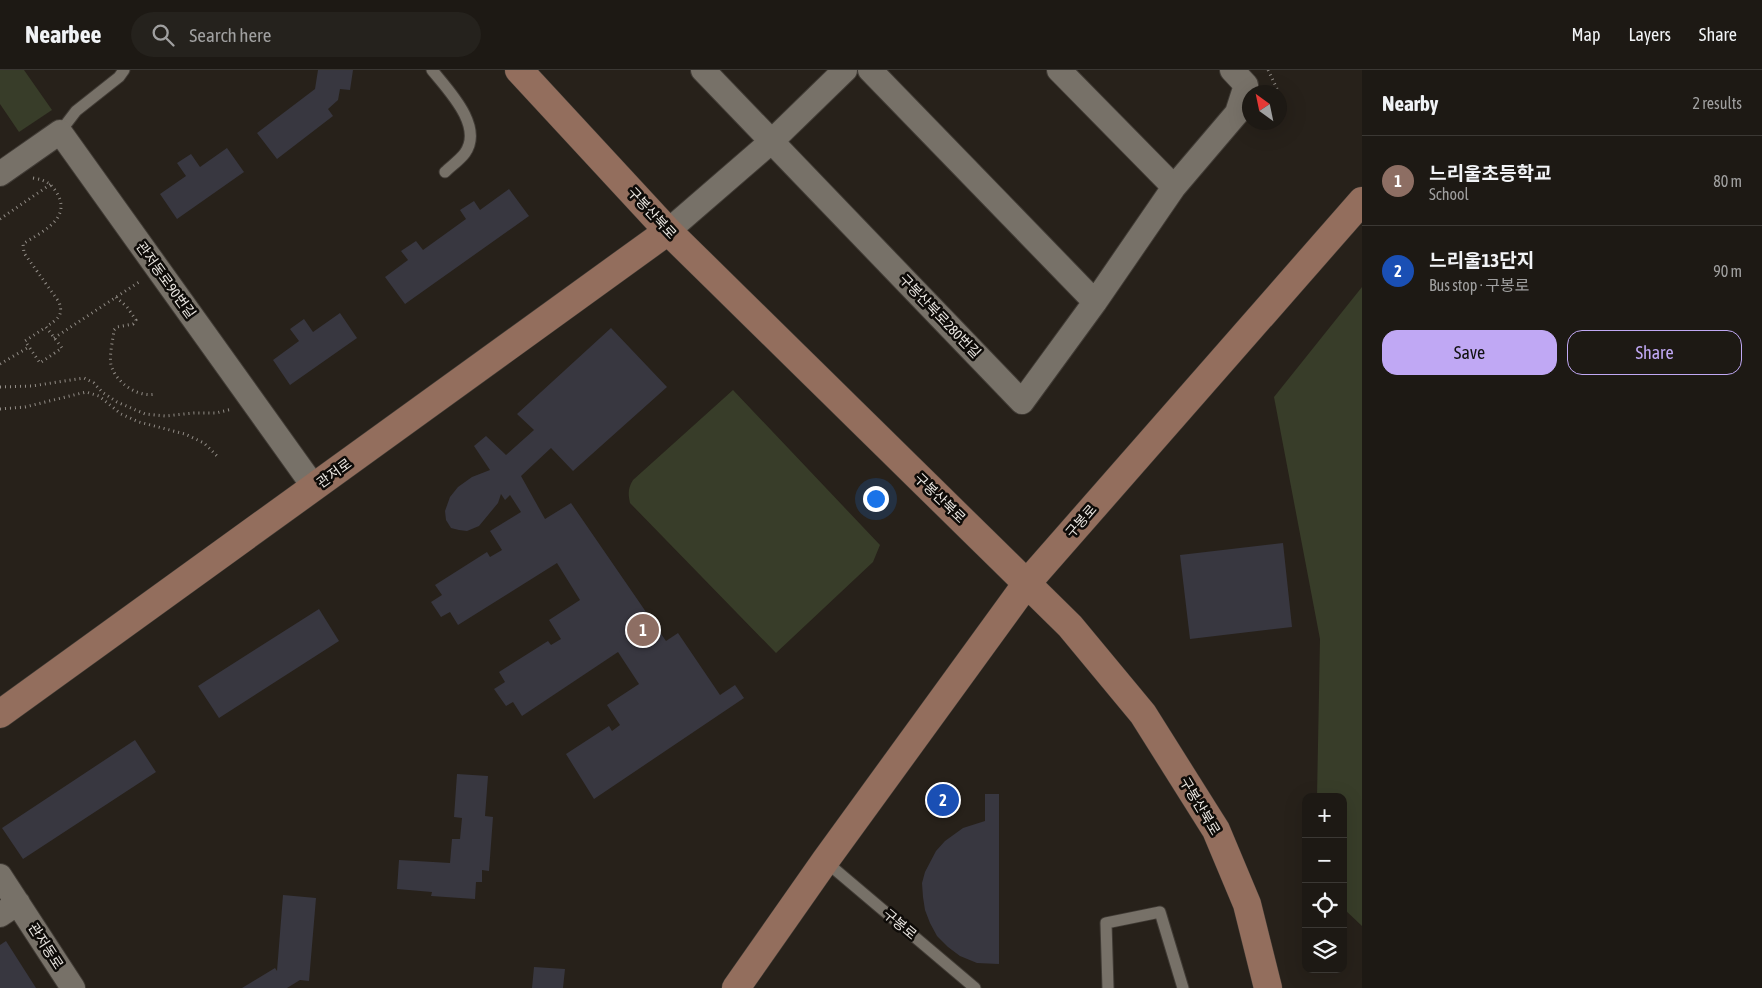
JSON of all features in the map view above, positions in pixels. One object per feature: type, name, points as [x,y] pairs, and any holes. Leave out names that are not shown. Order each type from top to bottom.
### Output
[{"type":"main road","name":"구봉산북로","points":[[519,70],[668,232],[1070,626],[1143,714],[1216,830],[1247,904],[1268,988]]},
{"type":"main road","name":"구봉로","points":[[736,988],[825,861],[1027,584],[1362,201]]},
{"type":"main road","name":"관저로","points":[[0,714],[668,232]]},
{"type":"street","name":"구봉산북로280번길","points":[[703,70],[1022,402],[1095,302],[1174,187],[1237,113],[1246,86],[1232,70]]},
{"type":"street","points":[[668,232],[772,140],[845,70]]},
{"type":"street","points":[[870,70],[1095,302]]},
{"type":"street","points":[[1059,70],[1174,187]]},
{"type":"street","points":[[0,174],[60,132]]},
{"type":"street","name":"관저동로90번길","points":[[60,132],[314,487]]},
{"type":"street","name":"관저동로","points":[[0,876],[9,909],[73,988]]},
{"type":"lane","points":[[60,132],[76,111],[119,77],[124,70]]},
{"type":"lane","points":[[432,70],[463,110],[471,134],[466,152],[444,172]]},
{"type":"lane","name":"구봉로","points":[[825,861],[975,988]]},
{"type":"lane","points":[[1108,988],[1106,922],[1160,912],[1183,988]]},
{"type":"path","points":[[1268,70],[1275,85]]},
{"type":"path","points":[[33,178],[44,180],[51,184],[60,201],[61,212],[52,225],[23,244],[22,248],[62,309],[60,316],[25,341],[40,362],[62,348],[46,327]]},
{"type":"path","points":[[0,219],[51,184]]},
{"type":"path","points":[[54,338],[140,281]]},
{"type":"path","points":[[116,296],[136,320],[133,324],[117,327],[114,330],[110,364],[116,375],[128,388],[148,396],[156,394]]},
{"type":"path","points":[[0,364],[29,347]]},
{"type":"path","points":[[0,387],[32,386],[84,378],[94,383],[102,392],[117,402],[145,414],[165,416],[216,413],[238,408]]},
{"type":"path","points":[[0,409],[25,406],[86,392],[99,396],[120,414],[139,422],[186,434],[204,443],[219,458]]},
{"type":"green space","points":[[0,70],[24,70],[52,110],[19,132],[0,104]]},
{"type":"green space","points":[[1362,287],[1362,926],[1347,912],[1347,793],[1317,793],[1320,639],[1274,397]]},
{"type":"green space","points":[[733,390],[880,545],[873,562],[776,653],[629,500],[629,488],[633,480]]},
{"type":"building","points":[[318,70],[353,70],[350,90],[340,89],[338,100],[328,109],[333,116],[277,159],[257,133],[315,89]]},
{"type":"building","points":[[227,148],[244,172],[177,219],[160,194],[186,176],[177,163],[191,154],[200,167]]},
{"type":"building","points":[[509,189],[529,216],[405,304],[385,277],[408,260],[401,251],[416,241],[423,250],[466,219],[460,210],[474,201],[480,210]]},
{"type":"building","points":[[340,313],[357,338],[290,385],[273,360],[299,341],[290,329],[304,319],[313,332]]},
{"type":"building","points":[[611,328],[667,387],[573,471],[551,448],[521,476],[545,519],[571,503],[666,641],[678,633],[720,695],[735,685],[744,698],[594,799],[566,754],[609,726],[612,731],[620,725],[607,705],[639,684],[618,652],[522,716],[513,702],[506,706],[494,689],[505,682],[499,672],[548,641],[551,645],[561,639],[549,620],[580,600],[557,563],[458,625],[450,612],[441,617],[431,602],[442,595],[435,585],[487,552],[490,557],[502,550],[490,531],[521,512],[510,495],[505,500],[501,494],[498,503],[479,526],[467,531],[451,528],[446,520],[445,511],[450,497],[458,487],[472,477],[490,470],[474,446],[486,436],[506,455],[534,430],[517,414]]},
{"type":"building","points":[[1283,543],[1292,627],[1190,639],[1180,555]]},
{"type":"building","points":[[319,609],[339,641],[219,718],[198,686]]},
{"type":"building","points":[[135,740],[156,772],[23,859],[2,828]]},
{"type":"building","points":[[457,774],[488,776],[485,816],[493,817],[489,871],[482,870],[482,882],[476,882],[475,899],[431,896],[432,892],[397,889],[399,860],[450,863],[452,839],[460,839],[462,818],[454,817]]},
{"type":"building","points":[[985,794],[999,794],[999,964],[977,963],[960,956],[948,947],[937,936],[930,923],[923,897],[922,883],[925,872],[936,851],[945,841],[963,828],[985,821]]},
{"type":"building","points":[[283,895],[316,898],[309,981],[300,980],[287,988],[242,988],[275,968],[277,971]]},
{"type":"building","points":[[6,941],[36,988],[0,988],[0,945]]},
{"type":"building","points":[[534,967],[565,969],[563,988],[532,988]]},
{"type":"place","name":"느리울초등학교","points":[[643,630]]},
{"type":"place","name":"느리울13단지","points":[[943,800]]}]
